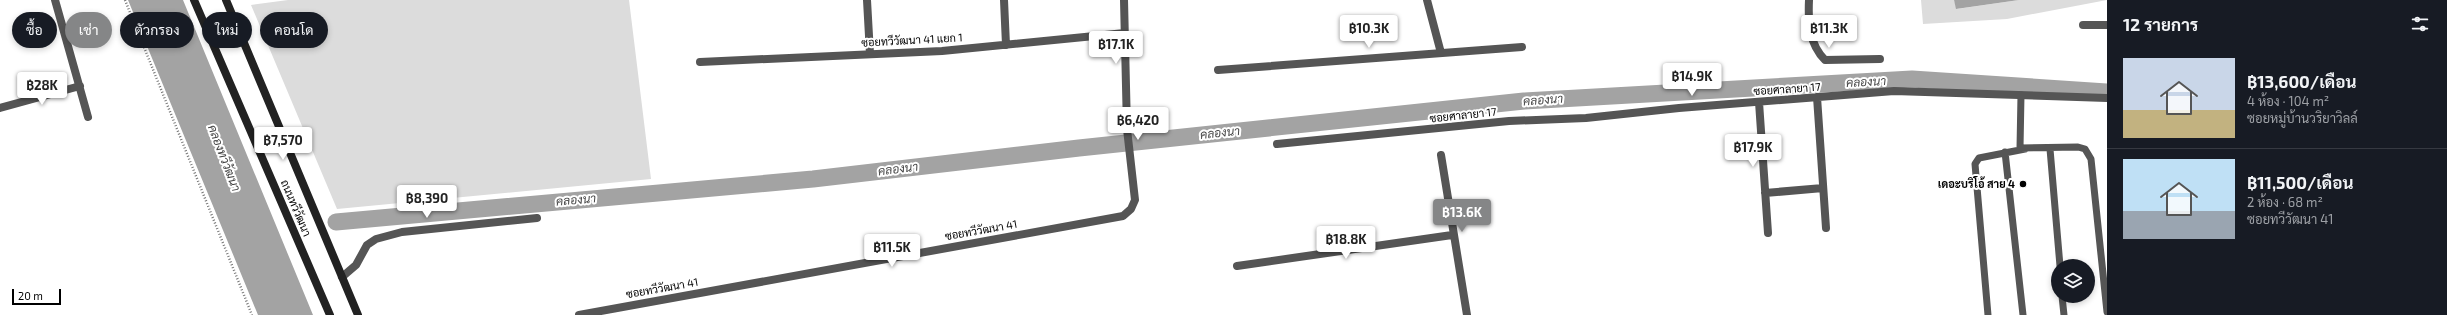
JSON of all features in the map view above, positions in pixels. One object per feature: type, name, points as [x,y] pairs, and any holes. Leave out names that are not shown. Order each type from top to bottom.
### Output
[{"type":"main road","name":"ถนนทวีวัฒนา","points":[[194,0],[330,315]]},
{"type":"main road","name":"ถนนทวีวัฒนา","points":[[226,0],[358,315]]},
{"type":"street","points":[[55,0],[88,117]]},
{"type":"street","points":[[867,0],[870,54]]},
{"type":"street","points":[[1004,0],[1006,45]]},
{"type":"street","name":"ซอยทวีวัฒนา 41","points":[[579,315],[1124,216],[1131,209],[1135,200],[1127,129],[1124,0]]},
{"type":"street","points":[[1427,0],[1441,53]]},
{"type":"street","points":[[1809,0],[1810,33],[1816,51],[1825,60],[1880,59]]},
{"type":"street","points":[[2083,25],[2107,25]]},
{"type":"street","name":"ซอยทวีวัฒนา 41 แยก 1","points":[[700,62],[942,51],[1125,33]]},
{"type":"street","points":[[1218,70],[1522,47]]},
{"type":"street","points":[[0,108],[80,86]]},
{"type":"street","name":"ซอยศาลายา 17","points":[[1277,144],[1509,121],[1586,118],[1894,91],[2107,98]]},
{"type":"street","points":[[1817,98],[1826,228]]},
{"type":"street","points":[[1759,102],[1768,233]]},
{"type":"street","points":[[1441,155],[1452,235],[1467,315]]},
{"type":"street","points":[[1765,193],[1823,188]]},
{"type":"street","points":[[342,277],[356,265],[367,245],[395,234],[537,218]]},
{"type":"street","points":[[1236,266],[1452,235]]},
{"type":"lane","points":[[2021,95],[2020,148],[2025,149]]},
{"type":"lane","points":[[1988,315],[1975,164],[1979,158],[2025,149],[2085,148],[2091,159],[2107,312]]},
{"type":"lane","points":[[2050,149],[2059,259]]},
{"type":"lane","points":[[2005,152],[2023,315]]},
{"type":"lane","points":[[2063,303],[2064,315]]},
{"type":"path","points":[[125,0],[252,315]]},
{"type":"shaded area","points":[[288,0],[629,0],[651,179],[337,209],[269,48],[328,48],[328,12],[260,12],[260,26],[251,5]]},
{"type":"shaded area","points":[[1921,0],[1954,0],[1957,9],[2019,0],[2107,0],[2007,19],[1923,24]]},
{"type":"water","points":[[128,0],[183,0],[188,12],[133,12]]},
{"type":"water","points":[[1954,0],[2019,0],[1956,9]]},
{"type":"water","name":"คลองทวีวัฒนา","points":[[194,27],[313,315],[258,315],[148,48],[194,48]]},
{"type":"waterway","name":"คลองนา","points":[[336,222],[813,179],[1079,148],[1524,101],[1912,79],[2107,92]]},
{"type":"place","name":"เดอะบริโอ้ สาย 4","points":[[2023,184]]}]
